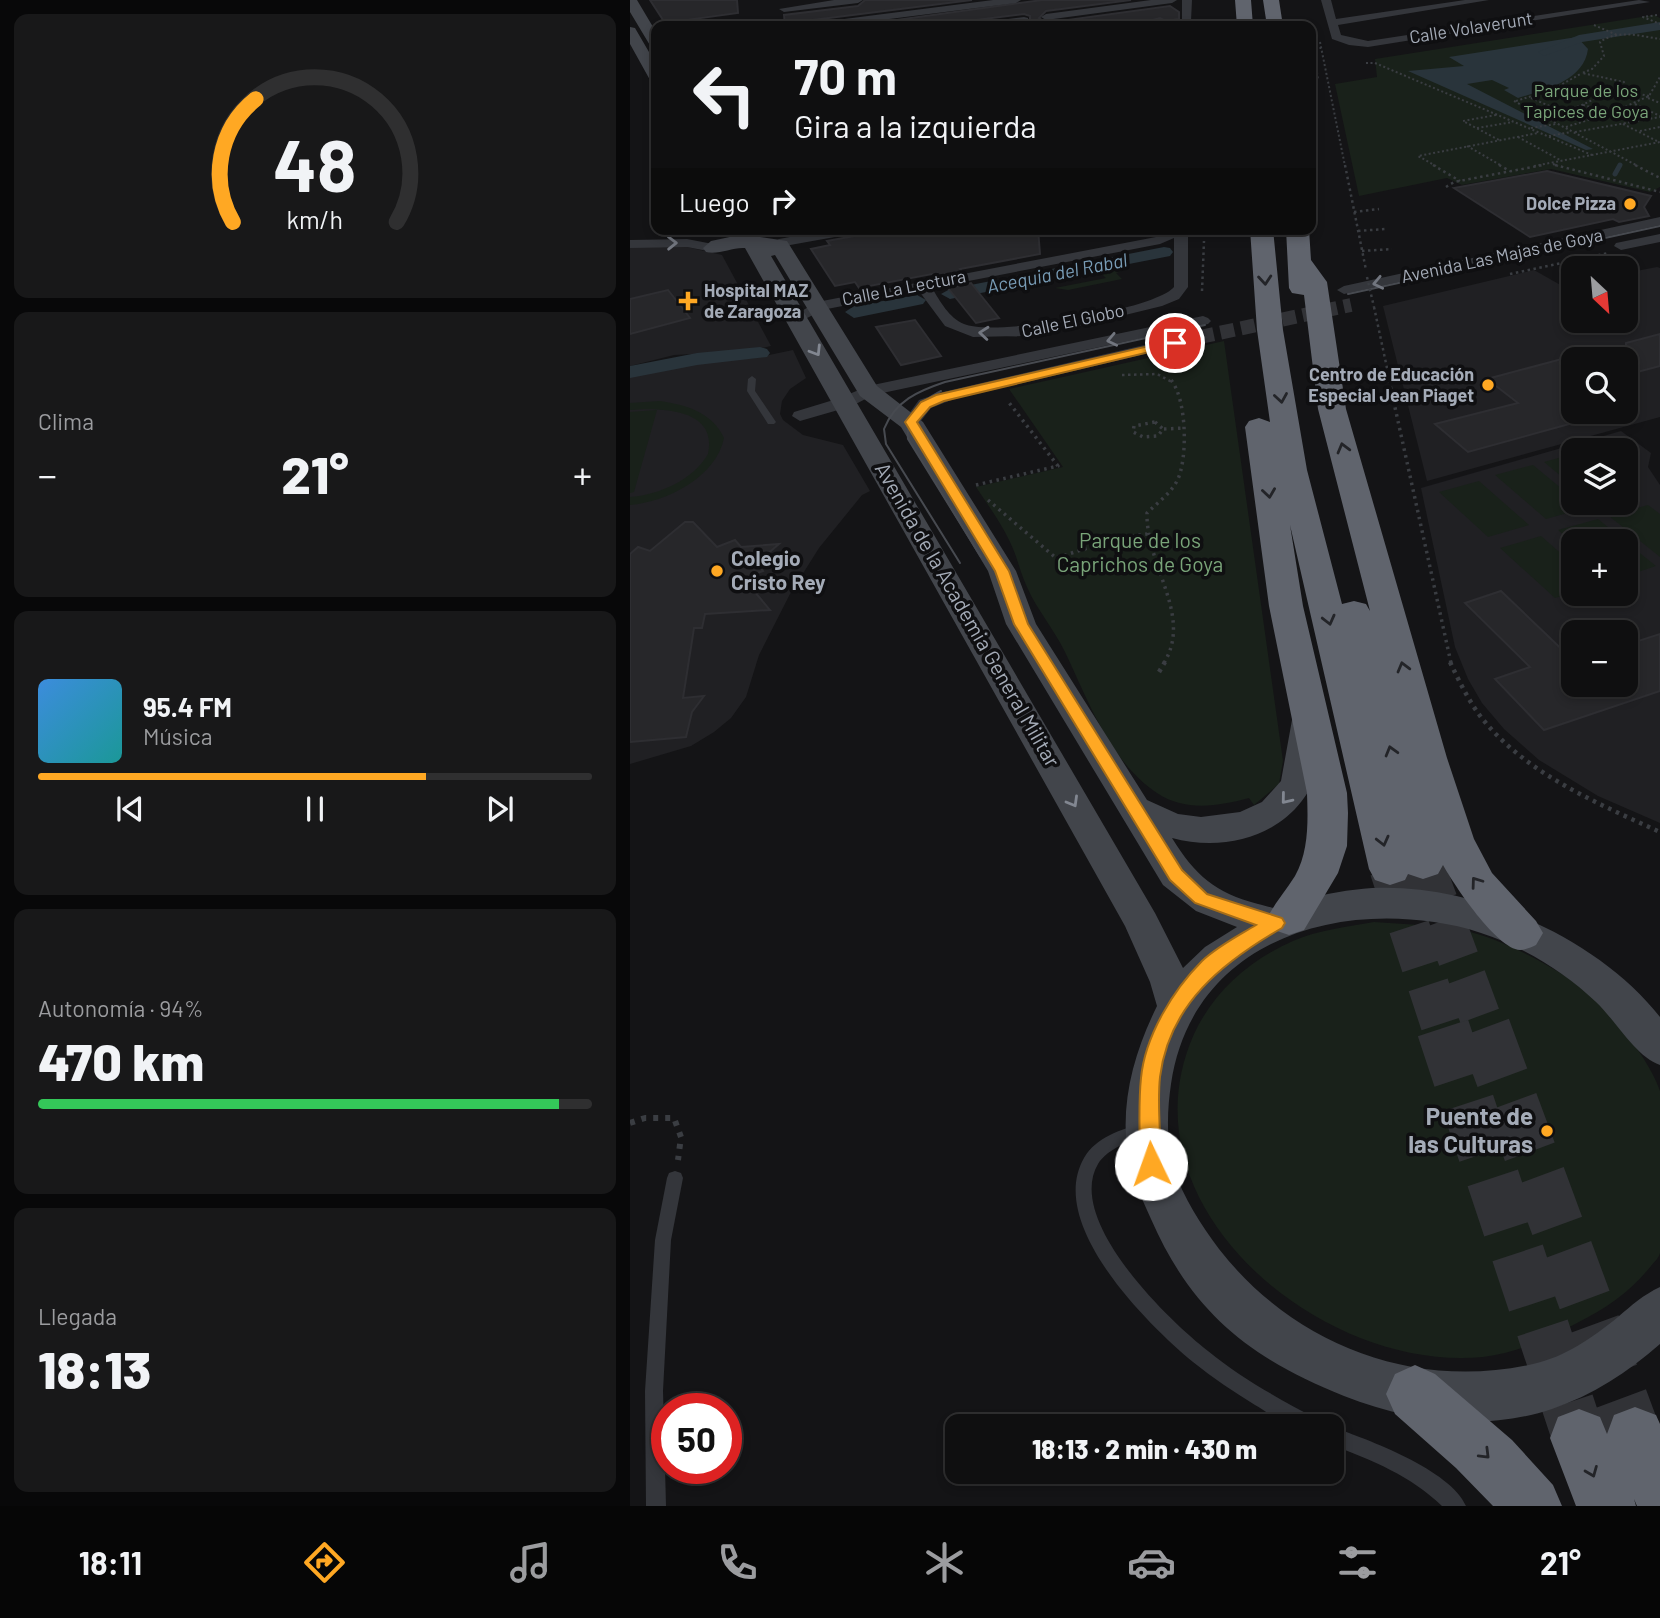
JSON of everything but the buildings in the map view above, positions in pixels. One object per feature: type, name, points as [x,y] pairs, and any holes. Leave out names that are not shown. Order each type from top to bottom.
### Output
[{"type":"highway","points":[[1243,0],[1245,21]]},
{"type":"highway","points":[[1271,0],[1274,21]]},
{"type":"highway","points":[[1262,235],[1270,330],[1292,470],[1390,869]]},
{"type":"highway","points":[[1298,246],[1306,365],[1321,477],[1370,674],[1423,863]]},
{"type":"highway","points":[[1298,246],[1315,282],[1332,409],[1428,758],[1453,839],[1463,863],[1477,884],[1521,933]]},
{"type":"highway","points":[[1270,330],[1253,386],[1286,606],[1327,793],[1329,838],[1318,875],[1282,920]]},
{"type":"highway","points":[[1415,1394],[1473,1442],[1512,1480],[1532,1506]]},
{"type":"highway","points":[[1606,1506],[1607,1437],[1660,1489]]},
{"type":"main road","points":[[630,0],[651,36]]},
{"type":"main road","points":[[630,31],[651,68]]},
{"type":"main road","points":[[713,248],[722,251],[762,240]]},
{"type":"main road","name":"Avenida de la Academia General Militar","points":[[762,240],[803,283],[817,306],[858,405],[1142,923],[1170,982],[1177,1006]]},
{"type":"main road","name":"Avenida de la Academia General Militar","points":[[762,240],[796,319],[858,405],[911,422],[1002,571],[1021,624],[1176,875],[1201,898],[1224,908],[1282,920]]},
{"type":"main road","points":[[1136,809],[1171,825],[1210,829],[1258,820],[1277,809],[1296,786],[1301,770],[1309,710]]},
{"type":"main road","points":[[1660,1048],[1648,1022],[1595,978],[1564,955],[1521,933],[1480,917],[1428,905],[1382,902],[1333,908],[1282,920],[1235,946],[1209,966],[1177,1006],[1162,1037],[1150,1076],[1149,1127],[1151,1164],[1173,1220],[1206,1272],[1244,1311],[1284,1343],[1326,1364],[1371,1381],[1415,1394],[1470,1397],[1536,1389],[1588,1368],[1633,1337],[1660,1311]]},
{"type":"street","points":[[775,0],[788,13],[858,0]]},
{"type":"street","points":[[847,21],[974,2],[1016,0]]},
{"type":"street","points":[[1002,21],[1172,0]]},
{"type":"street","points":[[1187,0],[1187,19]]},
{"type":"street","points":[[1332,0],[1326,0],[1334,35],[1357,32]]},
{"type":"street","points":[[1004,1],[1034,15]]},
{"type":"street","points":[[1331,23],[1459,2],[1495,3],[1527,17]]},
{"type":"street","name":"Calle Volaverunt","points":[[1334,35],[1349,42],[1373,43],[1648,6]]},
{"type":"street","points":[[1011,21],[1034,15]]},
{"type":"street","name":"Avenida Las Majas de Goya","points":[[1344,290],[1660,220]]},
{"type":"street","points":[[762,240],[805,235]]},
{"type":"street","name":"Calle La Lectura","points":[[796,319],[817,306],[1160,240],[1169,235]]},
{"type":"street","name":"Calle El Globo","points":[[922,285],[947,319],[957,327],[988,334],[1031,330],[1157,303],[1174,296],[1181,287],[1180,235]]},
{"type":"street","name":"Avenida Las Majas de Goya","points":[[1612,248],[1657,241]]},
{"type":"street","points":[[630,244],[687,243],[713,248]]},
{"type":"street","points":[[858,405],[1202,329],[940,398],[925,404],[911,422]]},
{"type":"lane","points":[[752,379],[751,391],[771,422]]},
{"type":"lane","points":[[1149,1127],[1113,1140],[1090,1163],[1084,1178],[1083,1194],[1089,1220],[1098,1240],[1112,1263],[1149,1307],[1199,1355],[1256,1396],[1288,1414]]},
{"type":"lane","points":[[656,1506],[654,1391],[663,1240],[675,1178]]},
{"type":"lane","points":[[1344,1440],[1373,1451],[1415,1472],[1456,1506]]},
{"type":"path","points":[[1648,6],[1643,17],[1659,24]]},
{"type":"path","points":[[1594,25],[1618,35],[1660,39]]},
{"type":"path","points":[[1318,34],[1447,655],[1463,691],[1490,728],[1538,769],[1604,806],[1660,832]]},
{"type":"path","points":[[1618,35],[1604,38],[1600,42],[1604,56],[1601,61],[1562,86],[1514,101],[1660,178]]},
{"type":"path","points":[[1316,48],[1321,48]]},
{"type":"path","points":[[1366,63],[1375,63],[1592,155]]},
{"type":"path","points":[[1316,64],[1316,81]]},
{"type":"path","points":[[1542,115],[1601,98],[1624,82],[1582,73]]},
{"type":"path","points":[[1564,127],[1611,113],[1648,97],[1660,77]]},
{"type":"path","points":[[1562,86],[1601,98]]},
{"type":"path","points":[[1615,89],[1648,97],[1660,103]]},
{"type":"path","points":[[1530,97],[1562,111]]},
{"type":"path","points":[[1634,103],[1660,116]]},
{"type":"path","points":[[1582,105],[1611,113]]},
{"type":"path","points":[[1497,114],[1463,121],[1499,140]]},
{"type":"path","points":[[1549,136],[1660,116]]},
{"type":"path","points":[[1642,120],[1659,127]]},
{"type":"path","points":[[1477,128],[1514,122]]},
{"type":"path","points":[[1530,128],[1557,124]]},
{"type":"path","points":[[1622,124],[1660,142]]},
{"type":"path","points":[[1638,131],[1659,127]]},
{"type":"path","points":[[1460,181],[1418,156],[1539,133]]},
{"type":"path","points":[[1518,137],[1563,161]]},
{"type":"path","points":[[1446,187],[1460,181],[1660,142]]},
{"type":"path","points":[[1467,146],[1511,171]]},
{"type":"path","points":[[1552,163],[1563,169],[1660,192]]},
{"type":"path","points":[[1354,212],[1379,209]]},
{"type":"path","points":[[1358,232],[1385,229]]},
{"type":"path","points":[[1362,251],[1392,249]]},
{"type":"path","points":[[1118,375],[1152,374],[1166,377],[1174,384],[1184,428],[1184,459],[1177,481],[1147,513],[1147,534],[1171,603],[1176,634],[1170,658],[1159,672]]},
{"type":"path","points":[[995,399],[1018,397]]},
{"type":"path","points":[[1007,400],[1058,466],[971,486],[1056,558],[1122,537],[1147,534]]},
{"type":"path","points":[[1145,422],[1159,424],[1163,429],[1158,436],[1148,438],[1135,434],[1133,429],[1137,424],[1145,422]]},
{"type":"path","points":[[1163,429],[1184,428]]},
{"type":"path","points":[[630,1123],[645,1118],[674,1118],[681,1137],[675,1178]]},
{"type":"shaded area","points":[[1577,37],[1588,49],[1585,60],[1571,76],[1551,87],[1518,98],[1504,90],[1509,88],[1492,80],[1467,84],[1593,149],[1586,150],[1408,71],[1464,66],[1449,57]]},
{"type":"shaded area","name":"Hospital MAZ de Zaragoza","points":[[630,247],[687,247],[722,255],[771,346],[748,351],[674,355],[630,366]]},
{"type":"shaded area","name":"Centro de Educación Especial Jean Piaget","points":[[1660,268],[1660,417],[1638,423],[1638,347],[1561,347],[1561,424],[1635,424],[1584,438],[1561,438],[1561,444],[1427,481],[1383,306],[1534,270],[1561,285],[1561,333],[1638,333],[1638,271]]},
{"type":"shaded area","name":"Colegio Cristo Rey","points":[[793,350],[806,378],[790,389],[782,401],[780,414],[783,420],[803,435],[843,445],[870,491],[862,495],[819,548],[790,594],[759,655],[746,697],[731,718],[691,746],[630,764],[630,377],[695,362],[755,358]]},
{"type":"shaded area","points":[[1621,431],[1631,438],[1596,438]]},
{"type":"shaded area","points":[[1638,443],[1651,453],[1648,467],[1660,485],[1660,823],[1598,796],[1539,760],[1504,729],[1482,703],[1468,679],[1455,647],[1421,488],[1561,448],[1561,515],[1638,515]]},
{"type":"green space","name":"Parque de los Tapices de Goya","points":[[1654,15],[1660,18],[1660,187],[1650,192],[1551,169],[1462,185],[1447,178],[1359,196],[1335,84],[1377,77],[1375,59]]},
{"type":"green space","points":[[1122,264],[1125,270],[1116,273],[1122,279],[1068,290],[1055,288],[1106,278],[1097,269]]},
{"type":"green space","name":"Parque de los Caprichos de Goya","points":[[1224,341],[1283,761],[1279,784],[1254,805],[1249,798],[1202,806],[1179,803],[1157,793],[1140,780],[1113,747],[1061,644],[1031,595],[1006,535],[976,487],[1063,467],[1009,389]]},
{"type":"green space","points":[[660,401],[697,411],[713,422],[724,438],[711,464],[688,485],[659,499],[630,505],[630,497],[652,493],[684,479],[708,454],[709,439],[704,427],[696,419],[670,411],[630,410],[630,403]]},
{"type":"green space","points":[[657,410],[634,492],[630,493],[630,412]]},
{"type":"green space","points":[[1561,457],[1561,476],[1544,462]]},
{"type":"green space","points":[[1533,465],[1561,488],[1561,515],[1546,519],[1495,475]]},
{"type":"green space","points":[[1479,481],[1529,525],[1488,537],[1439,492]]},
{"type":"green space","points":[[1648,505],[1660,514],[1660,557],[1638,539],[1638,529],[1625,529],[1609,516],[1638,515],[1638,508]]},
{"type":"green space","points":[[1598,519],[1610,529],[1562,529]]},
{"type":"green space","points":[[1541,536],[1561,554],[1561,596],[1555,598],[1500,548]]},
{"type":"green space","points":[[1638,552],[1656,566],[1638,572]]},
{"type":"green space","points":[[1374,922],[1465,931],[1496,940],[1549,966],[1592,996],[1611,1015],[1640,1053],[1660,1091],[1659,1257],[1635,1284],[1608,1305],[1566,1329],[1532,1344],[1483,1357],[1421,1355],[1359,1337],[1300,1307],[1249,1266],[1209,1216],[1184,1159],[1178,1098],[1194,1034],[1212,1004],[1248,967],[1277,949],[1312,934]]},
{"type":"waterway","name":"Acequia del Rabal","points":[[1544,52],[1579,39],[1660,26]]},
{"type":"waterway","name":"Acequia del Rabal","points":[[1615,174],[1620,165]]},
{"type":"waterway","name":"Acequia del Rabal","points":[[950,294],[1164,252]]},
{"type":"waterway","name":"Acequia del Rabal","points":[[854,312],[917,300]]},
{"type":"waterway","name":"Acequia del Rabal","points":[[630,372],[697,359],[760,353]]},
{"type":"tunnel","points":[[1200,337],[1351,305]]},
{"type":"tunnel","points":[[1423,863],[1485,1030]]},
{"type":"tunnel","points":[[1390,869],[1443,1030]]},
{"type":"tunnel","points":[[1443,1028],[1579,1438]]},
{"type":"tunnel","points":[[1484,1028],[1635,1436]]},
{"type":"tram line","points":[[1348,294],[1660,226]]},
{"type":"tram line","points":[[960,563],[886,444],[884,429],[901,404],[917,393],[945,382],[1205,325]]},
{"type":"tram line","points":[[941,391],[916,410],[909,422],[908,439],[981,557]]},
{"type":"place","name":"Dolce Pizza","points":[[1630,204]]},
{"type":"place","name":"Hospital MAZ de Zaragoza","points":[[688,301]]},
{"type":"place","name":"Centro de Educación Especial Jean Piaget","points":[[1488,385]]},
{"type":"place","name":"Colegio Cristo Rey","points":[[717,571]]},
{"type":"place","name":"Puente de las Culturas","points":[[1547,1131]]},
{"type":"route","points":[[1151,1164],[1150,1076],[1162,1037],[1177,1006],[1209,966],[1235,946],[1276,923],[1224,908],[1201,898],[1176,875],[1021,624],[1002,571],[911,422],[925,404],[940,398],[1175,343]]}]
